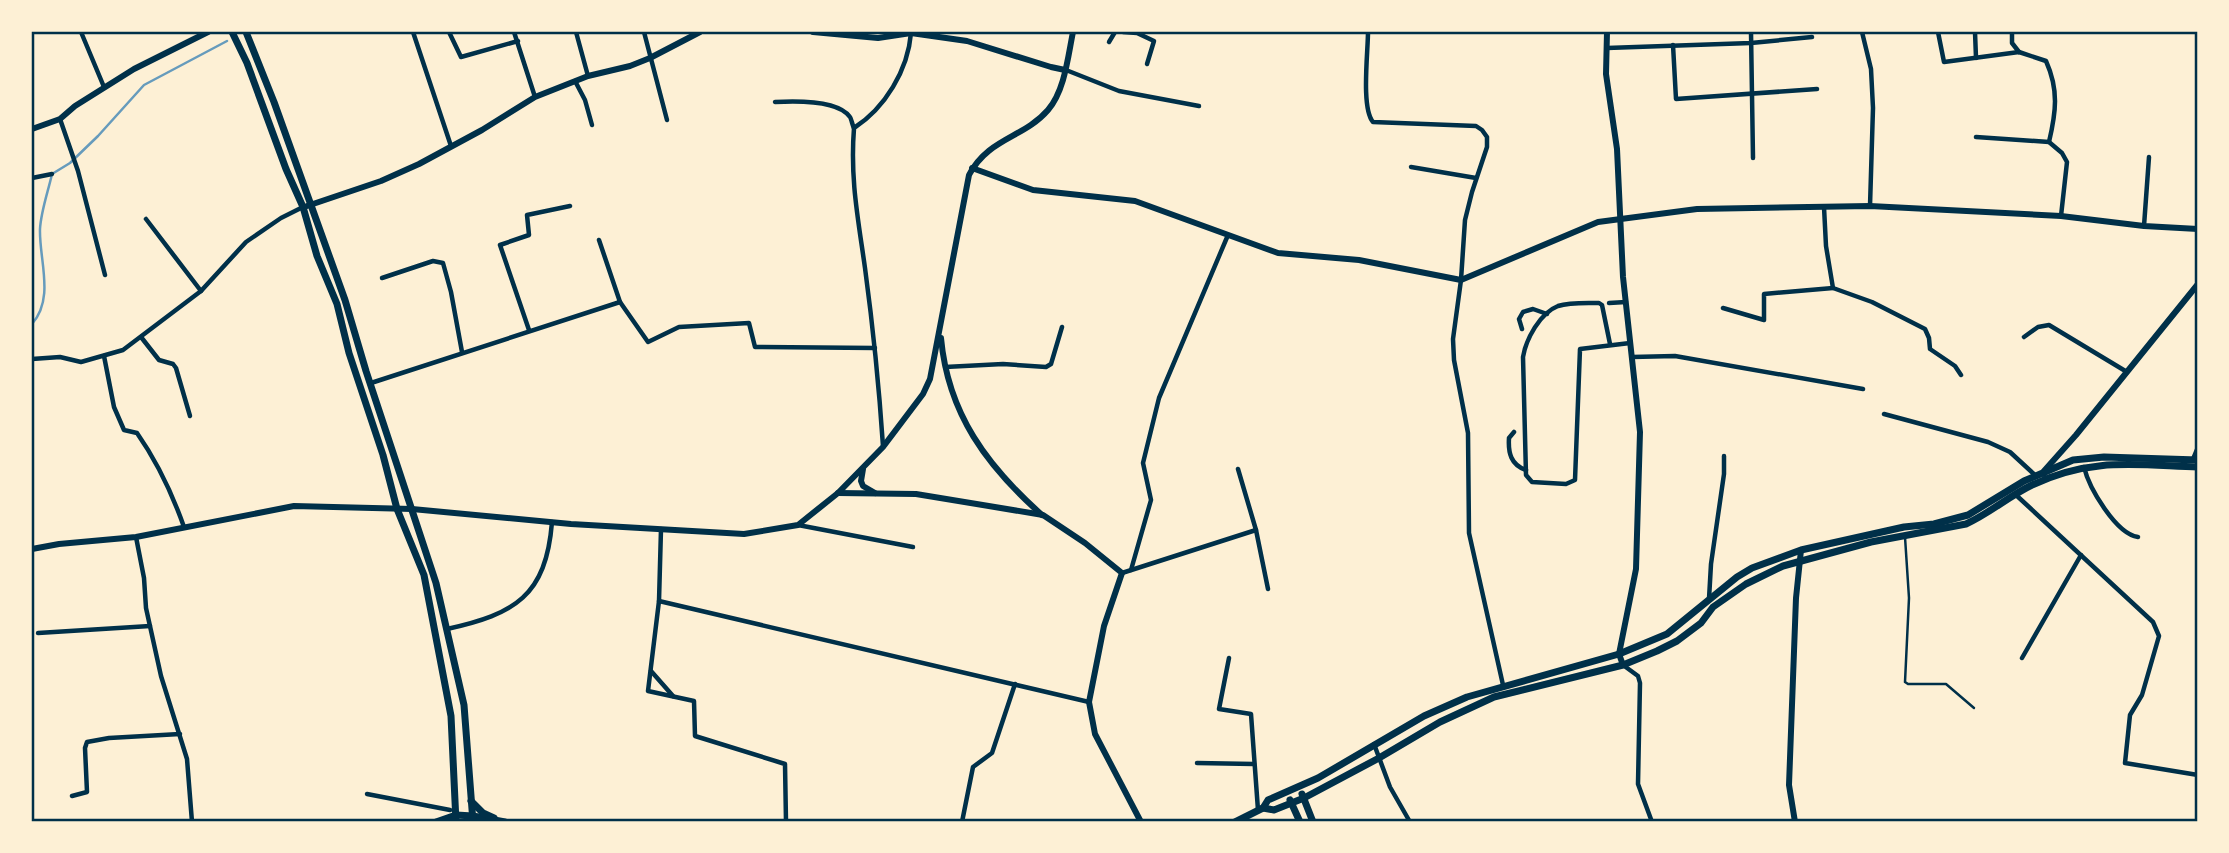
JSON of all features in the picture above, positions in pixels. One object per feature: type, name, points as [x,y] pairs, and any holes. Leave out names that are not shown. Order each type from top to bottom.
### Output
[{"type":"main road","points":[[232,32],[247,63],[286,169],[307,206],[317,256],[337,304],[349,353],[383,455],[397,509],[424,575],[451,716],[456,798],[454,816]]},
{"type":"main road","points":[[246,32],[307,206],[345,300],[436,583],[464,705],[473,819]]},
{"type":"main road","points":[[1261,810],[1268,800],[1318,778],[1374,743],[1445,706],[1503,685],[1619,654],[1667,634],[1752,568],[1801,550],[1968,515],[2073,460],[2104,457],[2196,462]]},
{"type":"main road","points":[[1235,821],[1261,810],[1273,810],[1304,798],[1440,722],[1494,697],[1623,665],[1677,641],[1701,623],[1713,607],[1746,584],[1783,566],[1871,542],[1966,524],[2041,477],[2084,467],[2113,464],[2196,462]]},
{"type":"main road","points":[[1298,787],[1313,821]]},
{"type":"main road","points":[[1287,792],[1300,821]]},
{"type":"main road","points":[[471,801],[483,813],[505,821]]},
{"type":"main road","points":[[439,820],[454,816],[494,818]]},
{"type":"street","points":[[81,32],[104,87]]},
{"type":"street","points":[[32,129],[60,119],[75,106],[134,69],[208,32]]},
{"type":"street","points":[[413,32],[451,147]]},
{"type":"street","points":[[449,32],[461,57],[518,41]]},
{"type":"street","points":[[514,32],[536,97]]},
{"type":"street","points":[[576,32],[588,75]]},
{"type":"street","points":[[644,32],[667,120]]},
{"type":"street","points":[[32,359],[60,357],[81,362],[122,350],[201,291],[246,242],[281,218],[307,206],[381,181],[451,147],[536,97],[588,75],[630,66],[699,32]]},
{"type":"street","points":[[813,32],[849,33],[878,38],[911,33],[967,41],[1065,70],[1119,91],[1199,106]]},
{"type":"street","points":[[798,525],[838,493],[864,467],[883,447],[923,394],[930,379],[966,183],[972,168],[983,153],[1046,112],[1058,92],[1073,32]]},
{"type":"street","points":[[1109,42],[1115,32]]},
{"type":"street","points":[[1123,32],[1137,32],[1154,41],[1147,64]]},
{"type":"street","points":[[1368,32],[1369,118],[1378,124],[1476,126],[1488,137],[1465,220],[1453,339],[1454,360],[1468,433],[1469,533],[1503,685]]},
{"type":"street","points":[[1607,32],[1606,74],[1617,149],[1619,218],[1640,432],[1636,569],[1619,654],[1623,665],[1638,676],[1640,683],[1638,784],[1652,821]]},
{"type":"street","points":[[1751,32],[1754,158]]},
{"type":"street","points":[[1862,32],[1871,69],[1873,108],[1870,206]]},
{"type":"street","points":[[1938,32],[1944,62],[2019,52],[2046,61],[2054,80],[2056,114],[2049,142]]},
{"type":"street","points":[[1975,32],[1976,58]]},
{"type":"street","points":[[2012,32],[2012,43],[2019,52]]},
{"type":"street","points":[[853,128],[874,113],[890,93],[909,49],[911,33]]},
{"type":"street","points":[[1607,48],[1751,43],[1812,37]]},
{"type":"street","points":[[1673,45],[1676,99],[1817,89]]},
{"type":"street","points":[[575,81],[585,100],[592,125]]},
{"type":"street","points":[[775,103],[795,100],[818,102],[851,117],[851,173],[875,348],[883,447]]},
{"type":"street","points":[[60,119],[78,172],[105,275]]},
{"type":"street","points":[[1976,137],[2049,142],[2062,153],[2067,162],[2061,216]]},
{"type":"street","points":[[2144,226],[2149,157]]},
{"type":"street","points":[[1411,167],[1476,177]]},
{"type":"street","points":[[972,168],[1033,190],[1135,201],[1278,253],[1359,260],[1461,280],[1598,222],[1697,209],[1870,206],[2061,216],[2197,229]]},
{"type":"street","points":[[32,178],[52,174]]},
{"type":"street","points":[[529,330],[500,245],[529,235],[527,215],[569,206]]},
{"type":"street","points":[[1824,207],[1826,246],[1833,288]]},
{"type":"street","points":[[146,219],[201,291]]},
{"type":"street","points":[[1131,570],[1151,500],[1143,463],[1159,398],[1228,235]]},
{"type":"street","points":[[599,240],[620,302],[648,342],[679,327],[749,323],[755,347],[875,348]]},
{"type":"street","points":[[382,278],[433,261],[443,263],[452,292],[462,352]]},
{"type":"street","points":[[1884,415],[1988,442],[2010,452],[2041,477],[2197,284]]},
{"type":"street","points":[[1723,308],[1764,320],[1764,294],[1833,288],[1872,302],[1925,329],[1930,349],[1955,366],[1961,375]]},
{"type":"street","points":[[370,383],[620,302]]},
{"type":"street","points":[[1609,303],[1626,302]]},
{"type":"street","points":[[1610,344],[1602,305],[1599,303],[1560,306],[1547,314],[1528,338],[1523,357],[1526,475],[1532,482],[1566,484],[1575,480],[1578,352],[1583,347],[1630,343]]},
{"type":"street","points":[[1522,329],[1519,319],[1523,312],[1533,309],[1547,314]]},
{"type":"street","points":[[2024,337],[2038,327],[2049,326],[2127,372]]},
{"type":"street","points":[[945,367],[1046,367],[1054,358],[1062,327]]},
{"type":"street","points":[[940,329],[945,367],[955,404],[968,430],[1003,477],[1042,515],[1086,543],[1122,573]]},
{"type":"street","points":[[141,337],[159,360],[173,364],[176,368],[190,416]]},
{"type":"street","points":[[104,356],[117,419],[124,430],[138,433],[169,486],[184,527]]},
{"type":"street","points":[[1632,357],[1675,356],[1863,389]]},
{"type":"street","points":[[1514,432],[1509,438],[1510,457],[1517,467],[1526,470]]},
{"type":"street","points":[[2196,462],[2197,447]]},
{"type":"street","points":[[1709,599],[1711,564],[1723,486],[1724,456]]},
{"type":"street","points":[[864,467],[863,486],[877,494]]},
{"type":"street","points":[[2084,467],[2091,485],[2115,522],[2127,534],[2138,537]]},
{"type":"street","points":[[1238,469],[1256,530],[1268,589]]},
{"type":"street","points":[[838,493],[916,494],[1042,515]]},
{"type":"street","points":[[2016,495],[2153,622],[2159,636],[2142,695],[2130,715],[2125,763],[2197,775]]},
{"type":"street","points":[[32,549],[136,537],[294,506],[412,509],[552,522],[744,534],[798,525],[913,547]]},
{"type":"street","points":[[446,629],[481,622],[506,611],[525,597],[534,587],[546,560],[552,522]]},
{"type":"street","points":[[661,529],[659,601],[648,691],[694,701],[695,736],[785,764],[786,821]]},
{"type":"street","points":[[1122,573],[1256,530]]},
{"type":"street","points":[[136,537],[161,676],[187,759],[192,821]]},
{"type":"street","points":[[1795,821],[1789,785],[1796,598],[1801,550]]},
{"type":"street","points":[[2022,658],[2081,555]]},
{"type":"street","points":[[1122,573],[1104,626],[1089,702],[1095,734],[1141,821]]},
{"type":"street","points":[[659,601],[1089,702]]},
{"type":"street","points":[[38,633],[150,626]]},
{"type":"street","points":[[1229,658],[1219,709],[1251,714],[1254,765],[1261,810]]},
{"type":"street","points":[[651,670],[673,696]]},
{"type":"street","points":[[962,821],[973,767],[992,753],[1015,684]]},
{"type":"street","points":[[72,796],[88,792],[85,748],[87,742],[108,738],[180,734]]},
{"type":"street","points":[[1374,743],[1390,787],[1410,821]]},
{"type":"street","points":[[1197,763],[1254,765]]},
{"type":"street","points":[[367,794],[454,816]]},
{"type":"lane","points":[[1905,537],[1909,598],[1905,682],[1946,684],[1974,708]]},
{"type":"waterway","points":[[32,324],[43,303],[40,229],[52,174],[70,163],[98,136],[144,85],[227,41]]}]
